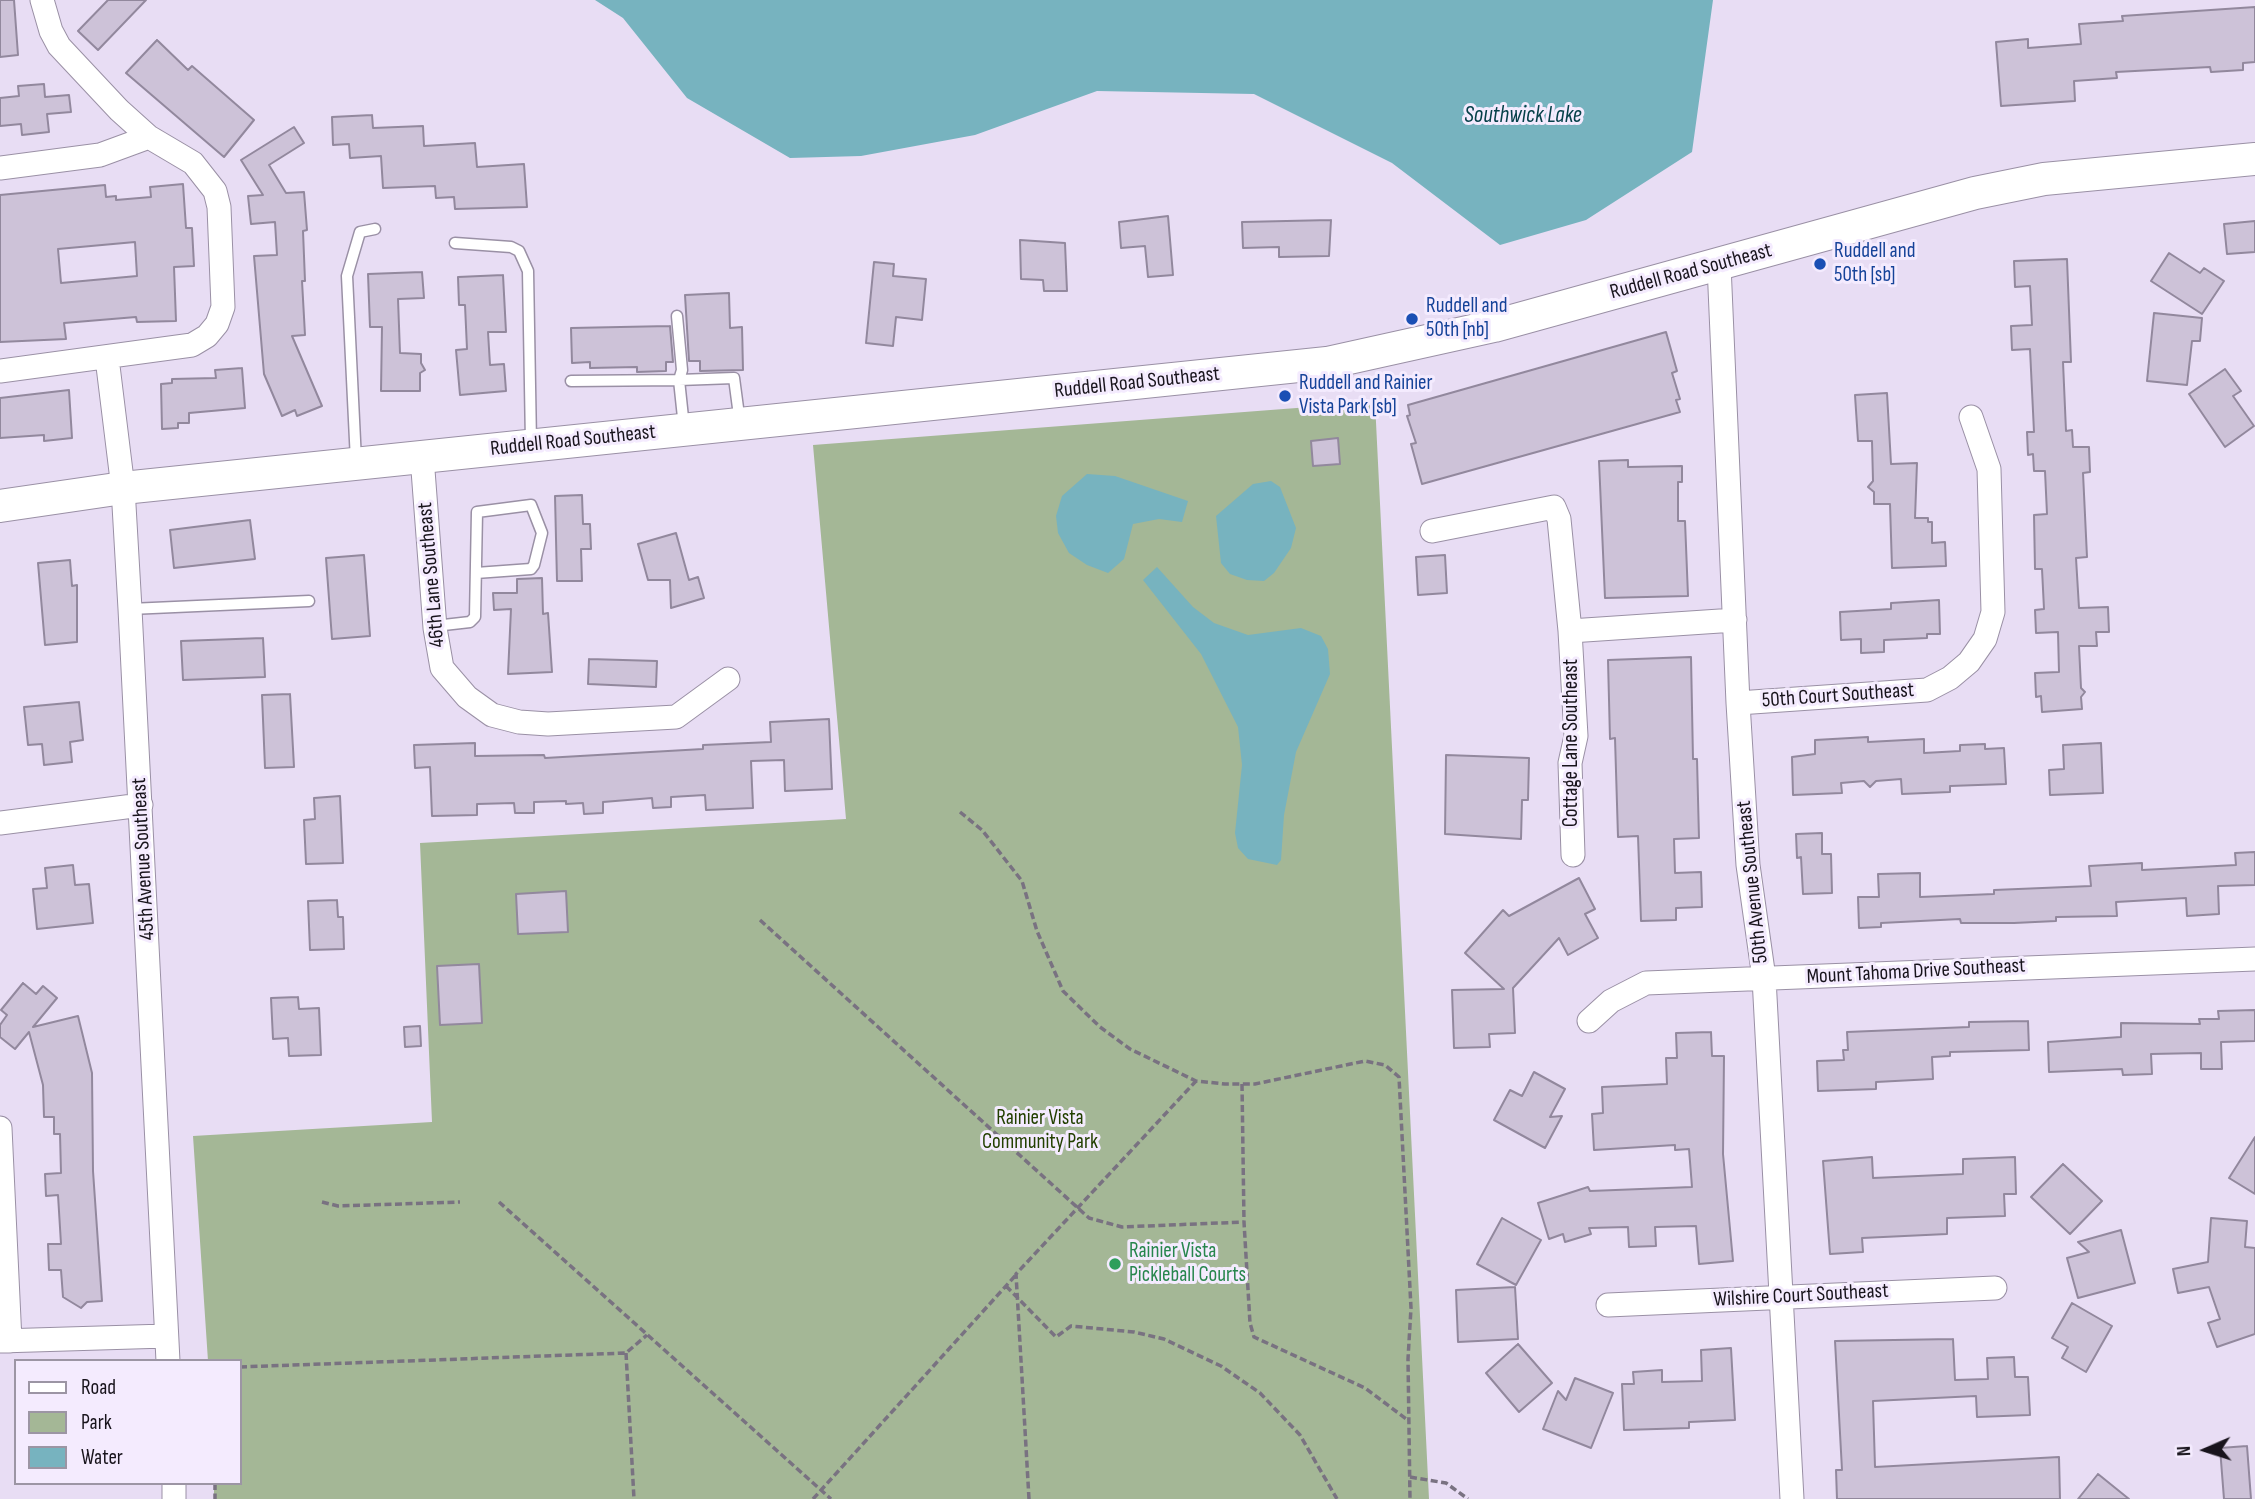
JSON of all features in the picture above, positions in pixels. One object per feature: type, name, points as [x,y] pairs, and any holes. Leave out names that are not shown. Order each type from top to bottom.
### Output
[{"type":"main road","name":"Ruddell Road Southeast","points":[[0,506],[122,488],[1327,363],[1457,335],[1975,193],[2044,179],[2255,159]]},
{"type":"street","points":[[0,372],[192,345],[207,336],[217,324],[223,307],[219,207],[215,191],[192,163],[149,137],[60,46],[51,32],[42,0]]},
{"type":"street","points":[[0,168],[100,155],[149,137]]},
{"type":"street","name":"50th Avenue Southeast","points":[[1719,265],[1738,703],[1748,865],[1764,978],[1792,1499]]},
{"type":"street","name":"45th Avenue Southeast","points":[[107,358],[122,488],[130,609],[167,1359]]},
{"type":"street","name":"50th Court Southeast","points":[[1738,703],[1927,690],[1951,678],[1969,662],[1985,639],[1993,612],[1989,469],[1971,416]]},
{"type":"street","name":"46th Lane Southeast","points":[[422,457],[435,626],[442,668],[467,697],[492,715],[519,722],[548,724],[676,717],[728,678]]},
{"type":"street","name":"Cottage Lane Southeast","points":[[1432,531],[1555,508],[1559,519],[1570,631],[1576,736],[1570,763],[1573,855]]},
{"type":"street","name":"Cottage Lane Southeast","points":[[1570,631],[1735,620]]},
{"type":"street","points":[[0,823],[141,805]]},
{"type":"street","name":"Mount Tahoma Drive Southeast","points":[[1590,1021],[1611,1001],[1646,983],[2255,959]]},
{"type":"street","points":[[0,1128],[5,1341],[166,1336]]},
{"type":"street","name":"Wilshire Court Southeast","points":[[1608,1305],[1995,1287]]},
{"type":"lane","points":[[356,464],[347,276],[360,232],[375,229]]},
{"type":"lane","points":[[455,243],[510,247],[519,251],[528,271],[531,446]]},
{"type":"lane","points":[[677,316],[684,430]]},
{"type":"lane","points":[[571,381],[734,377],[740,424]]},
{"type":"lane","points":[[435,626],[470,622],[475,617],[477,512],[531,505],[542,533],[531,569],[476,573]]},
{"type":"lane","points":[[130,609],[309,601]]},
{"type":"path","points":[[960,812],[982,831],[1022,881],[1037,931],[1063,991],[1100,1027],[1130,1049],[1196,1081],[1242,1084],[1365,1060],[1385,1066],[1399,1077],[1411,1308],[1408,1359],[1410,1499]]},
{"type":"path","points":[[760,920],[1089,1218],[1122,1227],[1244,1222]]},
{"type":"path","points":[[813,1499],[1016,1274],[1196,1081]]},
{"type":"path","points":[[1242,1084],[1244,1222],[1250,1323],[1254,1337],[1365,1388],[1410,1421]]},
{"type":"path","points":[[323,1202],[338,1206],[460,1202]]},
{"type":"path","points":[[499,1202],[831,1499]]},
{"type":"path","points":[[1016,1274],[1029,1499]]},
{"type":"path","points":[[1006,1286],[1056,1337],[1071,1326],[1135,1332],[1164,1339],[1221,1366],[1260,1393],[1300,1435],[1337,1499]]},
{"type":"path","points":[[242,1367],[626,1353],[648,1335]]},
{"type":"path","points":[[626,1353],[634,1499]]},
{"type":"path","points":[[1410,1477],[1446,1483],[1468,1499]]},
{"type":"green space","name":"Rainier Vista Community Park","points":[[1375,402],[1429,1499],[214,1499],[214,1485],[242,1485],[242,1359],[208,1359],[193,1136],[432,1122],[420,843],[846,819],[813,445]]},
{"type":"water","name":"Southwick Lake","points":[[595,0],[1713,0],[1692,152],[1586,220],[1500,245],[1392,163],[1254,94],[1097,91],[975,135],[861,156],[790,158],[687,98],[623,18]]},
{"type":"water","points":[[1087,474],[1115,476],[1188,501],[1182,522],[1159,519],[1133,524],[1124,559],[1108,573],[1087,565],[1069,553],[1058,533],[1056,516],[1062,496]]},
{"type":"water","points":[[1271,481],[1280,487],[1296,528],[1291,548],[1274,573],[1264,581],[1247,580],[1230,574],[1221,563],[1216,516],[1253,484]]},
{"type":"water","points":[[1157,567],[1193,607],[1214,623],[1248,635],[1301,628],[1321,636],[1328,649],[1330,674],[1296,752],[1284,815],[1281,860],[1277,865],[1248,859],[1238,848],[1235,833],[1242,765],[1238,727],[1201,654],[1143,580]]},
{"type":"building","points":[[0,0],[14,0],[18,55],[0,57]]},
{"type":"building","points":[[108,0],[146,0],[98,50],[78,31]]},
{"type":"building","points":[[2255,7],[2255,62],[2243,63],[2243,70],[2211,72],[2210,67],[2116,72],[2117,78],[2074,81],[2075,101],[2001,106],[1996,42],[2028,39],[2028,48],[2081,44],[2079,24],[2123,21],[2122,16]]},
{"type":"building","points":[[157,40],[188,70],[192,66],[254,120],[224,157],[126,73]]},
{"type":"building","points":[[44,84],[45,97],[69,95],[71,112],[47,114],[49,132],[22,135],[21,124],[0,126],[0,98],[19,96],[18,86]]},
{"type":"building","points":[[372,115],[373,128],[423,126],[424,146],[475,143],[477,167],[524,164],[527,207],[455,209],[454,197],[436,198],[435,186],[383,188],[381,156],[350,158],[349,144],[333,145],[332,117]]},
{"type":"building","points":[[294,127],[304,143],[269,165],[286,193],[304,192],[307,230],[303,231],[305,281],[302,281],[305,335],[292,336],[322,406],[297,416],[295,410],[282,416],[264,374],[254,256],[277,255],[275,222],[251,224],[248,196],[263,195],[241,160]]},
{"type":"building","points":[[183,184],[186,228],[192,228],[194,266],[174,267],[176,321],[137,322],[136,317],[64,323],[66,339],[0,342],[0,195],[105,185],[106,197],[116,196],[116,200],[151,197],[150,187]],"holes":[[[135,242],[137,276],[61,283],[58,249]]]},
{"type":"building","points":[[1168,216],[1173,275],[1148,277],[1145,246],[1121,248],[1119,222]]},
{"type":"building","points":[[1331,220],[1329,256],[1279,257],[1279,247],[1243,248],[1242,222]]},
{"type":"building","points":[[2255,221],[2255,252],[2227,254],[2224,224]]},
{"type":"building","points":[[1020,240],[1065,243],[1067,291],[1044,291],[1043,280],[1021,279]]},
{"type":"building","points":[[2169,253],[2200,273],[2204,268],[2224,281],[2202,314],[2151,281]]},
{"type":"building","points":[[2067,259],[2071,362],[2063,362],[2066,431],[2072,430],[2073,447],[2089,447],[2090,472],[2083,473],[2087,557],[2076,558],[2079,608],[2108,607],[2109,632],[2096,632],[2097,646],[2079,646],[2081,688],[2085,692],[2081,697],[2082,709],[2042,712],[2041,696],[2036,697],[2035,673],[2059,672],[2058,632],[2036,633],[2035,610],[2044,609],[2042,569],[2035,569],[2034,515],[2047,514],[2045,471],[2034,471],[2033,454],[2028,455],[2027,432],[2034,432],[2030,349],[2012,350],[2011,326],[2032,325],[2030,286],[2015,287],[2014,261]]},
{"type":"building","points":[[874,262],[894,264],[893,276],[926,279],[922,320],[896,317],[893,346],[866,343]]},
{"type":"building","points":[[422,272],[424,298],[398,299],[400,353],[421,354],[421,363],[425,370],[420,373],[420,391],[381,391],[382,327],[370,327],[368,274]]},
{"type":"building","points":[[503,275],[506,332],[488,332],[490,365],[504,364],[506,391],[460,395],[456,350],[467,349],[465,305],[459,305],[458,277]]},
{"type":"building","points":[[729,293],[730,328],[742,327],[743,370],[700,371],[700,361],[689,361],[685,295]]},
{"type":"building","points":[[2154,313],[2202,318],[2200,341],[2192,341],[2187,385],[2147,381]]},
{"type":"building","points":[[670,326],[673,362],[666,362],[666,371],[637,372],[637,367],[590,368],[590,362],[572,363],[571,328]]},
{"type":"building","points":[[1666,332],[1677,371],[1672,373],[1680,399],[1676,400],[1680,412],[1422,484],[1411,444],[1416,443],[1407,416],[1410,415],[1408,405]]},
{"type":"building","points":[[242,368],[245,408],[189,413],[189,423],[178,423],[178,428],[162,429],[161,384],[172,383],[172,379],[216,378],[215,370]]},
{"type":"building","points":[[2225,369],[2241,391],[2233,396],[2254,426],[2225,447],[2189,394]]},
{"type":"building","points":[[69,390],[72,438],[44,441],[44,435],[0,438],[0,398]]},
{"type":"building","points":[[1887,393],[1891,464],[1917,463],[1915,518],[1928,518],[1928,522],[1932,522],[1932,543],[1945,542],[1946,566],[1892,568],[1890,504],[1874,504],[1874,492],[1868,487],[1873,481],[1872,441],[1858,441],[1855,395]]},
{"type":"building","points":[[1338,438],[1340,464],[1313,466],[1311,441]]},
{"type":"building","points":[[1628,460],[1628,467],[1682,466],[1682,482],[1678,482],[1678,521],[1685,521],[1688,596],[1605,598],[1599,461]]},
{"type":"building","points":[[582,495],[583,524],[590,524],[591,549],[581,549],[582,581],[557,581],[555,496]]},
{"type":"building","points":[[250,520],[255,559],[174,568],[170,530]]},
{"type":"building","points":[[676,533],[689,580],[698,577],[704,598],[671,608],[670,580],[648,580],[638,544]]},
{"type":"building","points":[[364,555],[370,636],[332,639],[326,558]]},
{"type":"building","points":[[1445,555],[1447,593],[1418,595],[1416,557]]},
{"type":"building","points":[[70,560],[72,586],[77,585],[77,642],[45,645],[38,563]]},
{"type":"building","points":[[542,578],[543,614],[548,613],[552,672],[508,674],[511,609],[494,610],[493,593],[517,593],[517,579]]},
{"type":"building","points":[[1939,600],[1940,634],[1927,634],[1927,638],[1884,640],[1884,652],[1861,653],[1861,639],[1841,640],[1840,612],[1891,609],[1891,603]]},
{"type":"building","points":[[263,638],[265,677],[183,680],[181,641]]},
{"type":"building","points":[[1691,657],[1693,759],[1697,759],[1699,838],[1674,839],[1675,873],[1701,872],[1702,907],[1676,908],[1676,920],[1641,921],[1638,836],[1618,837],[1615,738],[1610,739],[1608,660]]},
{"type":"building","points":[[589,659],[657,661],[656,687],[588,684]]},
{"type":"building","points":[[290,694],[294,767],[265,768],[262,695]]},
{"type":"building","points":[[79,702],[83,740],[70,742],[72,762],[44,765],[42,744],[28,745],[24,707]]},
{"type":"building","points":[[829,719],[832,789],[785,791],[784,760],[751,761],[753,808],[706,810],[705,795],[671,797],[671,807],[653,808],[652,798],[603,802],[603,813],[584,814],[583,803],[566,804],[566,801],[534,802],[534,813],[515,813],[514,803],[477,804],[477,815],[432,816],[430,767],[415,768],[414,745],[475,743],[475,756],[544,755],[545,758],[703,749],[703,745],[771,742],[770,722]]},
{"type":"building","points":[[1868,737],[1868,742],[1924,739],[1924,753],[1960,751],[1960,745],[1985,744],[1985,749],[2004,748],[2006,784],[1950,786],[1950,792],[1902,794],[1901,779],[1876,781],[1870,787],[1864,781],[1841,783],[1842,793],[1793,795],[1792,757],[1815,754],[1815,740]]},
{"type":"building","points":[[2101,743],[2103,793],[2050,795],[2049,770],[2064,769],[2063,745]]},
{"type":"building","points":[[1446,755],[1529,758],[1528,800],[1522,800],[1521,839],[1445,834]]},
{"type":"building","points":[[340,796],[343,863],[306,864],[304,820],[315,819],[314,798]]},
{"type":"building","points":[[1822,833],[1822,854],[1831,854],[1832,893],[1803,894],[1801,857],[1797,858],[1796,834]]},
{"type":"building","points":[[2255,852],[2255,885],[2218,886],[2219,914],[2187,916],[2186,898],[2116,902],[2117,916],[2056,917],[2056,921],[2014,923],[1961,923],[1960,919],[1881,923],[1881,927],[1859,928],[1858,897],[1879,897],[1878,874],[1920,873],[1920,897],[1994,894],[1994,890],[2091,886],[2089,866],[2142,863],[2142,870],[2236,865],[2235,853]]},
{"type":"building","points":[[73,865],[75,885],[89,884],[93,923],[37,929],[33,889],[47,888],[45,868]]},
{"type":"building","points":[[1579,878],[1595,909],[1585,914],[1598,938],[1568,955],[1559,938],[1513,988],[1515,1033],[1489,1034],[1490,1047],[1454,1048],[1452,990],[1504,989],[1465,953],[1503,910],[1509,916]]},
{"type":"building","points":[[566,891],[568,932],[518,934],[516,894]]},
{"type":"building","points":[[337,900],[338,917],[343,917],[344,949],[310,950],[308,901]]},
{"type":"building","points":[[479,964],[482,1023],[440,1025],[437,966]]},
{"type":"building","points":[[23,983],[36,994],[43,986],[57,998],[33,1027],[78,1016],[92,1073],[93,1171],[102,1301],[87,1302],[81,1308],[63,1297],[61,1270],[49,1270],[48,1244],[61,1244],[58,1195],[46,1196],[45,1174],[61,1173],[60,1134],[54,1134],[54,1117],[44,1117],[43,1085],[29,1032],[15,1049],[0,1037],[0,1025],[7,1015],[1,1010]]},
{"type":"building","points":[[298,997],[299,1009],[319,1008],[321,1055],[289,1056],[288,1038],[273,1039],[271,998]]},
{"type":"building","points":[[2255,1010],[2255,1041],[2221,1042],[2222,1069],[2201,1069],[2201,1053],[2151,1054],[2152,1074],[2123,1075],[2122,1069],[2049,1072],[2048,1042],[2121,1037],[2121,1023],[2200,1024],[2199,1019],[2219,1019],[2218,1011]]},
{"type":"building","points":[[2028,1021],[2029,1050],[1950,1052],[1950,1056],[1932,1057],[1933,1079],[1876,1082],[1876,1089],[1818,1091],[1817,1061],[1844,1060],[1843,1050],[1848,1050],[1847,1032],[1969,1027],[1969,1022]]},
{"type":"building","points":[[420,1026],[421,1046],[405,1047],[404,1027]]},
{"type":"building","points":[[1711,1032],[1712,1056],[1724,1056],[1723,1154],[1733,1261],[1699,1264],[1696,1226],[1655,1227],[1656,1246],[1629,1247],[1628,1227],[1589,1228],[1591,1234],[1565,1242],[1563,1234],[1549,1239],[1538,1203],[1588,1187],[1590,1191],[1692,1187],[1689,1149],[1675,1150],[1675,1145],[1594,1150],[1592,1114],[1603,1113],[1602,1087],[1667,1084],[1666,1058],[1677,1058],[1676,1033]]},
{"type":"building","points":[[1534,1072],[1565,1089],[1550,1117],[1562,1116],[1545,1148],[1494,1120],[1510,1090],[1522,1096]]},
{"type":"building","points":[[2255,1137],[2255,1194],[2229,1178]]},
{"type":"building","points":[[1872,1157],[1873,1178],[1963,1174],[1963,1159],[2015,1157],[2016,1194],[2004,1194],[2005,1216],[1947,1218],[1947,1234],[1862,1238],[1863,1252],[1830,1254],[1823,1161]]},
{"type":"building","points":[[2063,1164],[2102,1201],[2070,1234],[2031,1197]]},
{"type":"building","points":[[1502,1218],[1541,1240],[1516,1285],[1477,1264]]},
{"type":"building","points":[[2211,1218],[2247,1221],[2245,1247],[2255,1248],[2255,1334],[2217,1347],[2208,1323],[2220,1319],[2209,1287],[2178,1293],[2173,1269],[2208,1262]]},
{"type":"building","points":[[2121,1230],[2135,1283],[2078,1298],[2067,1258],[2089,1252],[2078,1242]]},
{"type":"building","points":[[1515,1287],[1518,1339],[1458,1342],[1456,1290]]},
{"type":"building","points":[[2072,1303],[2112,1326],[2086,1372],[2062,1358],[2068,1347],[2052,1338]]},
{"type":"building","points":[[1953,1339],[1955,1380],[1988,1379],[1987,1358],[2014,1357],[2015,1377],[2028,1377],[2030,1415],[1977,1417],[1976,1396],[1873,1401],[1875,1467],[2059,1457],[2060,1499],[1837,1499],[1836,1470],[1842,1470],[1835,1341]]},
{"type":"building","points":[[1518,1344],[1552,1383],[1519,1412],[1486,1373]]},
{"type":"building","points":[[1731,1348],[1735,1420],[1689,1422],[1689,1428],[1624,1430],[1622,1384],[1634,1384],[1633,1372],[1662,1370],[1662,1382],[1702,1381],[1701,1350]]},
{"type":"building","points":[[1575,1378],[1613,1393],[1591,1448],[1543,1429],[1558,1391],[1566,1400]]},
{"type":"building","points":[[2247,1446],[2251,1499],[2224,1499],[2220,1448]]},
{"type":"building","points":[[2098,1474],[2129,1499],[2078,1499]]},
{"type":"place","name":"Ruddell and 50th [sb]","points":[[1820,264]]},
{"type":"place","name":"Ruddell and 50th [nb]","points":[[1412,319]]},
{"type":"place","name":"Ruddell and Rainier Vista Park [sb]","points":[[1285,396]]},
{"type":"place","name":"Rainier Vista Pickleball Courts","points":[[1115,1264]]}]
